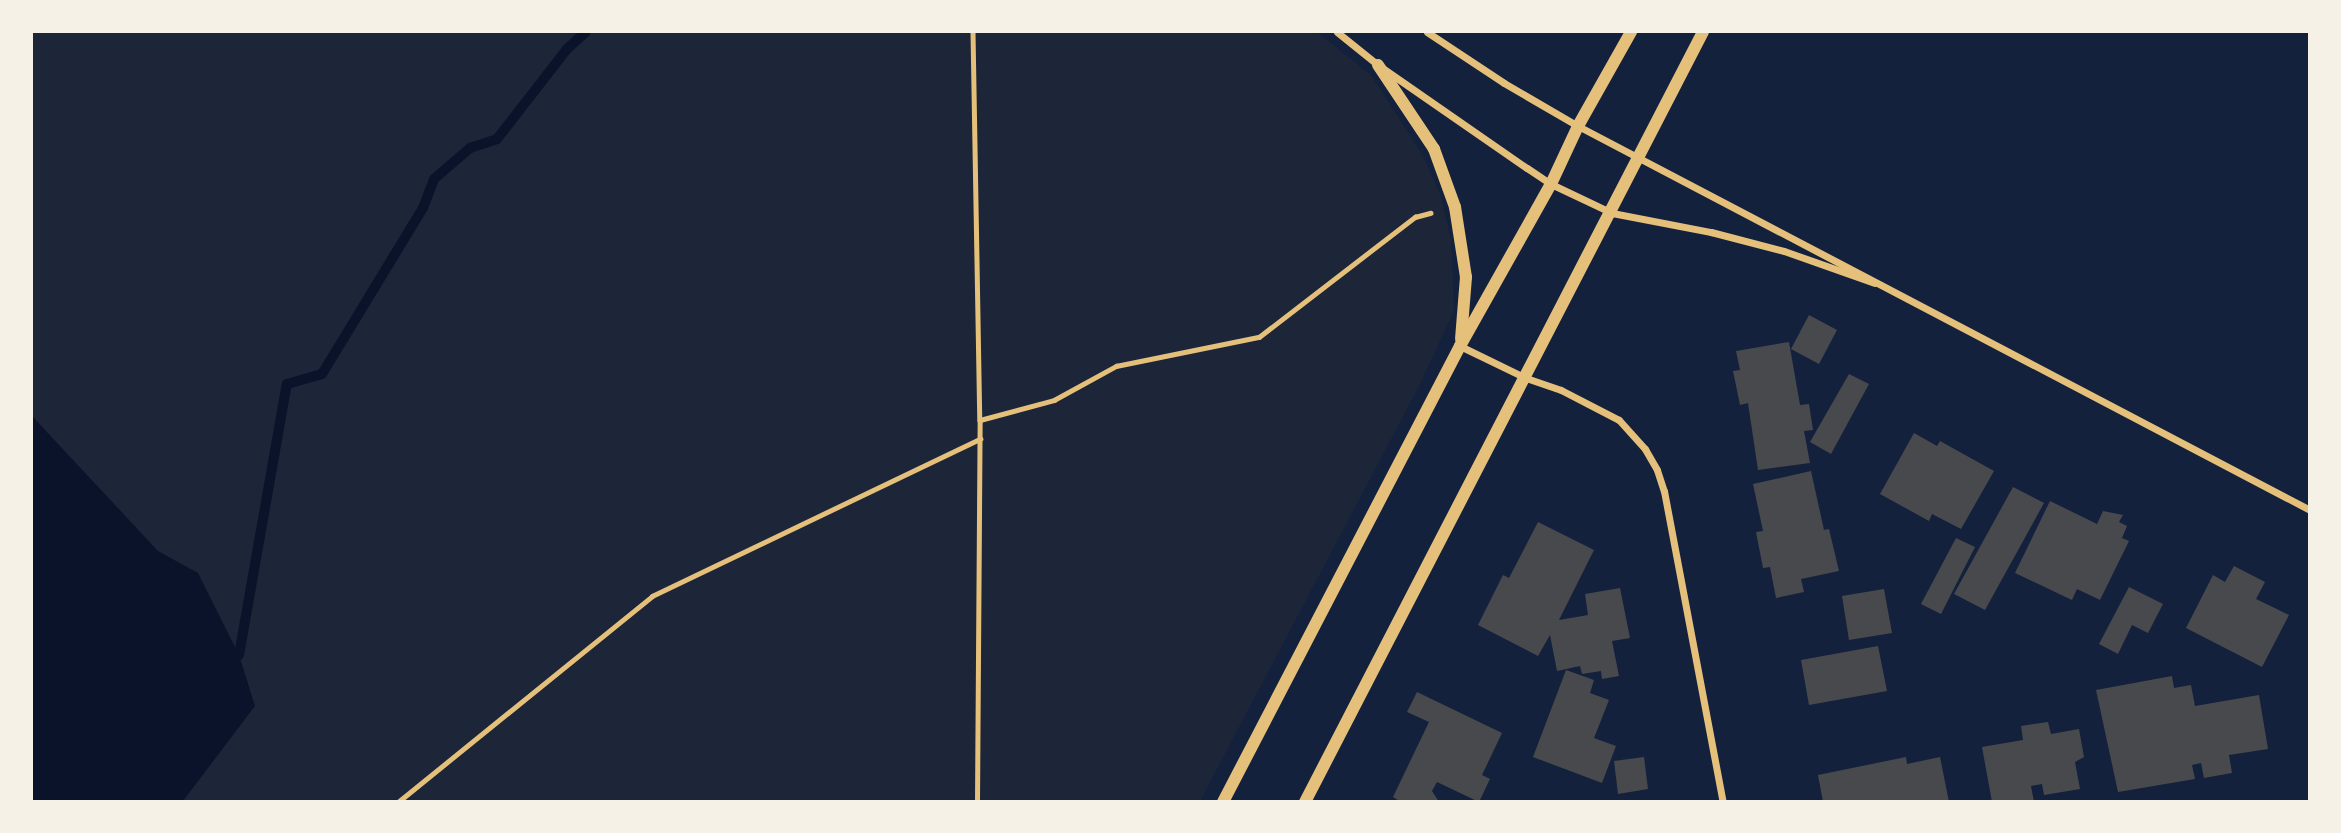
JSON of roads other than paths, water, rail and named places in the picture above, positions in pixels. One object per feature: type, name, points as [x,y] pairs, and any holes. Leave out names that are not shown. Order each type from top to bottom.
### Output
[{"type":"street","points":[[1337,32],[1378,65],[1551,184],[1612,213],[1711,232],[1784,251],[1898,292]]},
{"type":"street","points":[[1427,32],[1504,83],[1578,126],[1638,155],[2309,510]]},
{"type":"street","points":[[1223,802],[1460,346],[1551,184],[1578,126],[1631,32]]},
{"type":"street","points":[[1305,802],[1612,213],[1638,155],[1703,32]]},
{"type":"street","points":[[1378,65],[1434,149],[1455,207],[1466,277],[1460,346]]},
{"type":"street","points":[[1460,346],[1526,378],[1561,390],[1619,420],[1645,449],[1657,470],[1664,491],[1723,802]]},
{"type":"waterway","points":[[239,655],[287,384],[322,374],[423,208],[434,179],[470,148],[497,139],[567,49],[586,32]]}]
